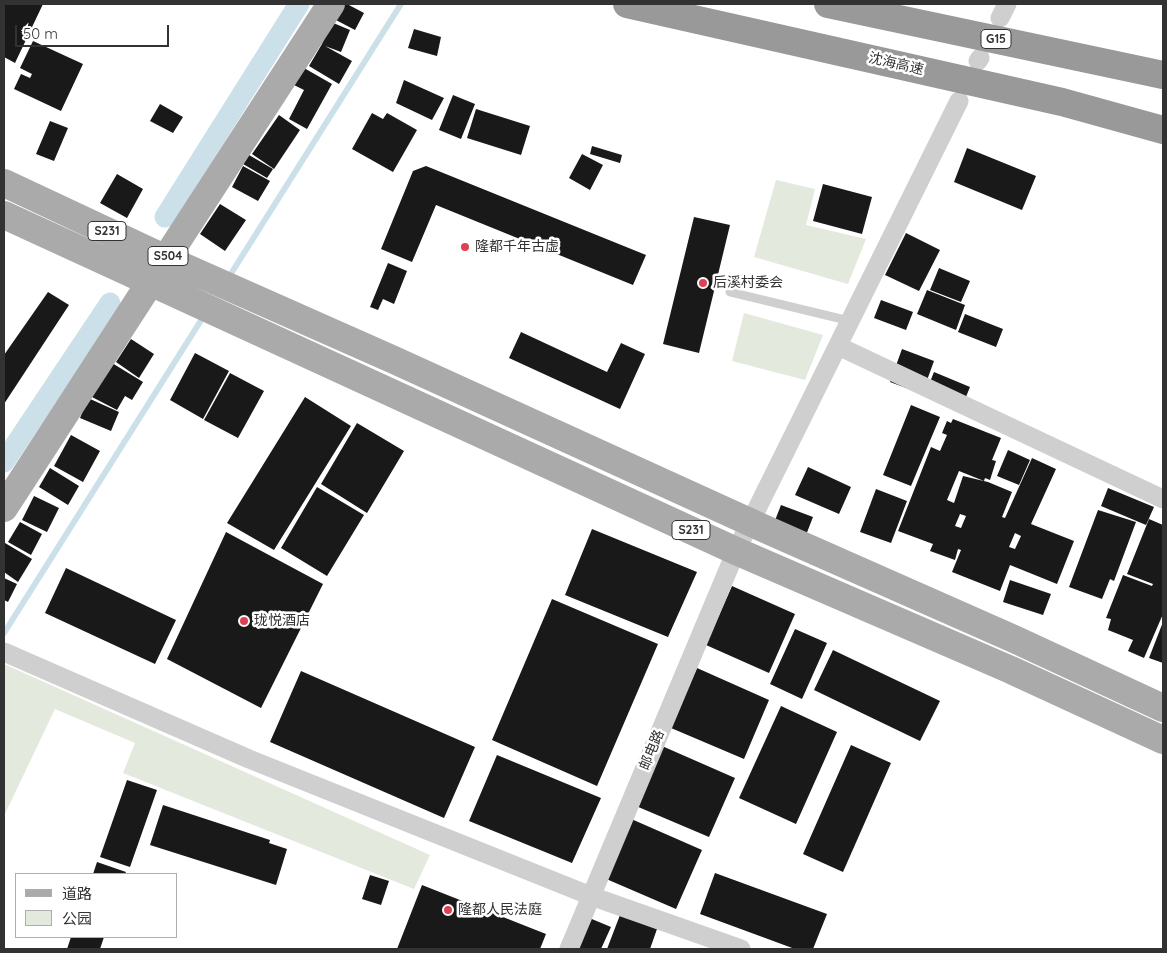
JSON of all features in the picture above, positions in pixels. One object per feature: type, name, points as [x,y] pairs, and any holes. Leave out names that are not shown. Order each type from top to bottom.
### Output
[{"type":"highway","name":"沈海高速","points":[[627,4],[1062,102],[1163,130]]},
{"type":"highway","name":"G15","points":[[828,4],[1163,76]]},
{"type":"main road","name":"S504","points":[[4,508],[331,4]]},
{"type":"main road","name":"S231","points":[[4,183],[166,259],[394,360],[750,522],[1014,638],[1163,708]]},
{"type":"main road","name":"S231","points":[[4,215],[736,550],[1011,670],[1163,740]]},
{"type":"street","name":"邮电路","points":[[568,949],[736,550],[959,101]]},
{"type":"street","points":[[838,346],[1163,499]]},
{"type":"street","points":[[4,652],[249,760],[591,896],[741,949]]},
{"type":"lane","points":[[730,292],[850,320]]},
{"type":"green space","points":[[776,180],[815,189],[806,225],[866,239],[848,284],[754,257]]},
{"type":"green space","points":[[744,313],[823,335],[805,380],[732,361]]},
{"type":"green space","points":[[4,664],[430,855],[414,889],[123,773],[135,743],[55,709],[4,816]]},
{"type":"building","points":[[4,4],[43,4],[15,63],[4,57]]},
{"type":"building","points":[[342,4],[347,4],[364,13],[355,30],[334,19]]},
{"type":"building","points":[[331,22],[350,30],[341,52],[325,46],[352,61],[339,84],[309,66],[322,44]]},
{"type":"building","points":[[414,29],[441,37],[437,56],[408,48]]},
{"type":"building","points":[[33,41],[83,64],[61,111],[14,89],[21,74],[30,78],[32,74],[20,68]]},
{"type":"building","points":[[304,68],[332,84],[307,129],[289,119],[304,90],[294,85]]},
{"type":"building","points":[[404,80],[444,98],[432,120],[396,103]]},
{"type":"building","points":[[453,95],[475,104],[461,139],[439,130]]},
{"type":"building","points":[[160,104],[183,117],[173,133],[150,121]]},
{"type":"building","points":[[476,109],[530,126],[521,155],[467,138]]},
{"type":"building","points":[[372,113],[383,119],[387,113],[417,130],[393,172],[352,149]]},
{"type":"building","points":[[279,115],[300,130],[274,169],[252,154]]},
{"type":"building","points":[[50,121],[68,128],[54,161],[36,154]]},
{"type":"building","points":[[592,146],[622,155],[620,163],[590,154]]},
{"type":"building","points":[[967,148],[1036,176],[1022,210],[954,182]]},
{"type":"building","points":[[582,154],[603,165],[590,190],[569,178]]},
{"type":"building","points":[[249,155],[273,169],[267,178],[243,164]]},
{"type":"building","points":[[243,166],[270,181],[258,201],[232,187]]},
{"type":"building","points":[[426,166],[646,255],[633,285],[436,205],[412,262],[381,249],[413,171]]},
{"type":"building","points":[[117,174],[143,189],[127,218],[100,203]]},
{"type":"building","points":[[823,184],[872,197],[862,234],[813,221]]},
{"type":"building","points":[[220,204],[246,220],[225,251],[200,234]]},
{"type":"building","points":[[694,217],[730,225],[699,353],[663,344]]},
{"type":"building","points":[[906,233],[940,250],[919,291],[885,275]]},
{"type":"building","points":[[388,263],[407,271],[394,304],[383,299],[378,310],[370,307]]},
{"type":"building","points":[[939,268],[970,281],[961,302],[930,290]]},
{"type":"building","points":[[927,290],[965,305],[956,330],[917,314]]},
{"type":"building","points":[[48,292],[69,305],[4,404],[4,355]]},
{"type":"building","points":[[881,300],[913,312],[906,330],[874,318]]},
{"type":"building","points":[[965,314],[1003,329],[996,347],[958,332]]},
{"type":"building","points":[[521,332],[607,372],[621,343],[645,354],[620,409],[509,358]]},
{"type":"building","points":[[131,339],[154,354],[139,378],[116,362]]},
{"type":"building","points":[[902,349],[934,361],[922,394],[890,382]]},
{"type":"building","points":[[195,353],[229,371],[203,419],[170,400]]},
{"type":"building","points":[[112,363],[143,382],[132,400],[125,396],[117,410],[92,397]]},
{"type":"building","points":[[934,372],[970,387],[961,409],[925,394]]},
{"type":"building","points":[[230,373],[264,391],[238,438],[204,420]]},
{"type":"building","points":[[305,397],[351,426],[274,550],[227,523]]},
{"type":"building","points":[[88,398],[119,412],[111,431],[80,418]]},
{"type":"building","points":[[911,405],[940,417],[911,486],[883,475]]},
{"type":"building","points":[[953,419],[1001,438],[992,460],[996,461],[990,480],[985,478],[984,481],[959,471],[947,500],[954,503],[963,476],[988,482],[1012,492],[1002,517],[1005,518],[1032,458],[1056,469],[1031,524],[1074,541],[1057,584],[1010,565],[1000,591],[952,572],[961,550],[958,549],[955,560],[930,551],[933,544],[898,531],[931,447],[940,451],[947,435],[942,433],[947,421],[951,423]],"holes":[[[960,514],[966,516],[961,528],[955,526]],[[1015,533],[1021,536],[1015,549],[1009,547]]]},
{"type":"building","points":[[357,423],[404,451],[367,513],[321,484]]},
{"type":"building","points":[[71,435],[100,451],[83,482],[54,466]]},
{"type":"building","points":[[1008,450],[1030,460],[1019,485],[997,476]]},
{"type":"building","points":[[808,467],[851,487],[839,514],[795,495]]},
{"type":"building","points":[[50,468],[79,486],[68,505],[39,487]]},
{"type":"building","points":[[317,487],[364,515],[327,576],[281,548]]},
{"type":"building","points":[[1108,488],[1154,507],[1146,525],[1101,506]]},
{"type":"building","points":[[876,489],[907,501],[891,543],[860,532]]},
{"type":"building","points":[[34,496],[59,508],[47,532],[22,520]]},
{"type":"building","points":[[781,505],[813,517],[806,535],[774,523]]},
{"type":"building","points":[[1098,510],[1136,522],[1114,581],[1110,579],[1102,599],[1069,587]]},
{"type":"building","points":[[1149,519],[1163,525],[1163,614],[1144,658],[1128,651],[1133,640],[1108,630],[1111,619],[1106,618],[1123,575],[1152,586],[1153,584],[1127,574]]},
{"type":"building","points":[[20,522],[42,534],[31,555],[8,542]]},
{"type":"building","points":[[592,529],[697,572],[668,637],[565,595]]},
{"type":"building","name":"珑悦酒店","points":[[226,532],[323,584],[261,708],[167,659]]},
{"type":"building","points":[[5,543],[32,559],[18,582],[4,572]]},
{"type":"building","points":[[66,568],[176,620],[155,664],[45,613]]},
{"type":"building","points":[[4,578],[17,584],[8,602],[4,600]]},
{"type":"building","points":[[1010,580],[1051,594],[1043,615],[1003,602]]},
{"type":"building","points":[[732,586],[795,614],[769,673],[706,645]]},
{"type":"building","points":[[552,599],[658,644],[597,786],[492,740]]},
{"type":"building","points":[[1163,622],[1163,663],[1149,658]]},
{"type":"building","points":[[795,629],[827,643],[802,699],[770,684]]},
{"type":"building","points":[[833,650],[940,701],[920,741],[814,690]]},
{"type":"building","points":[[697,668],[769,700],[744,759],[671,728]]},
{"type":"building","points":[[301,671],[475,747],[444,818],[270,742]]},
{"type":"building","points":[[781,706],[837,732],[796,824],[739,798]]},
{"type":"building","points":[[851,745],[891,763],[843,872],[803,854]]},
{"type":"building","points":[[662,746],[735,778],[709,837],[636,806]]},
{"type":"building","points":[[497,755],[601,798],[572,863],[469,821]]},
{"type":"building","points":[[127,780],[157,790],[130,867],[100,857]]},
{"type":"building","points":[[163,805],[270,840],[269,843],[287,849],[276,885],[150,845]]},
{"type":"building","points":[[629,818],[702,850],[676,909],[604,878]]},
{"type":"building","points":[[97,862],[126,872],[126,873],[93,873]]},
{"type":"building","points":[[715,873],[827,914],[813,949],[795,949],[700,914]]},
{"type":"building","points":[[370,875],[389,881],[381,905],[362,899]]},
{"type":"building","name":"隆都人民法庭","points":[[422,885],[546,934],[540,949],[397,949]]},
{"type":"building","points":[[620,915],[657,929],[650,949],[607,949]]},
{"type":"building","points":[[587,917],[611,927],[601,949],[573,949]]},
{"type":"building","points":[[71,938],[104,938],[100,949],[67,949]]},
{"type":"waterway","points":[[165,217],[299,4]]},
{"type":"waterway","points":[[227,280],[401,4]]},
{"type":"waterway","points":[[4,462],[110,303]]},
{"type":"waterway","points":[[4,633],[205,314]]},
{"type":"place","name":"隆都千年古虚","points":[[465,247]]},
{"type":"place","name":"后溪村委会","points":[[703,283]]},
{"type":"place","name":"珑悦酒店","points":[[244,621]]},
{"type":"place","name":"隆都人民法庭","points":[[448,910]]}]
